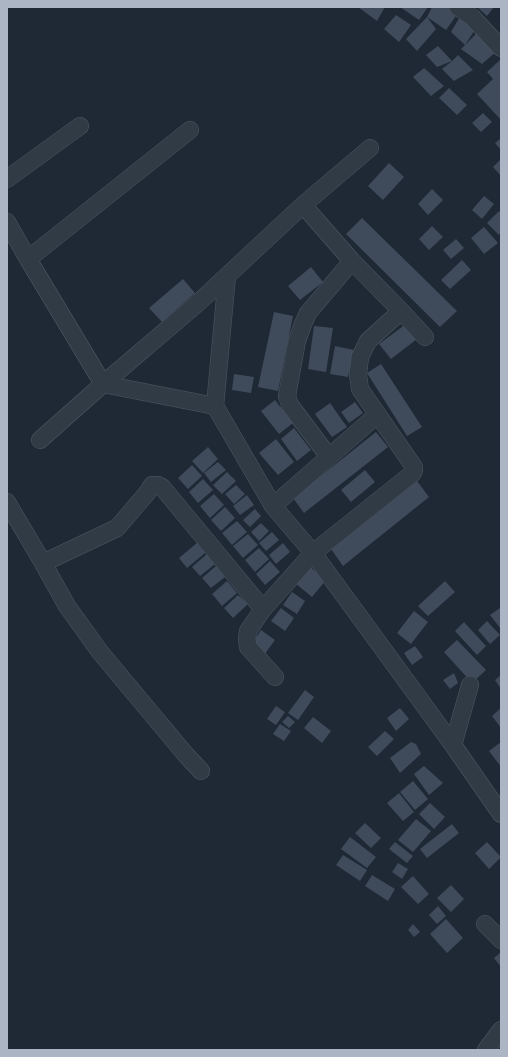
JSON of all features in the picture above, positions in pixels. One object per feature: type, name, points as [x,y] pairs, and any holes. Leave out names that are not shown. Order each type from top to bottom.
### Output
[{"type":"street","points":[[458,7],[472,18],[501,48]]},
{"type":"street","points":[[7,179],[80,126]]},
{"type":"street","points":[[28,259],[190,130]]},
{"type":"street","points":[[40,440],[228,276],[303,205],[370,148]]},
{"type":"street","points":[[303,205],[352,262],[425,337]]},
{"type":"street","points":[[7,222],[103,384],[215,406]]},
{"type":"street","points":[[329,457],[290,405],[287,396],[297,341],[308,313],[352,262]]},
{"type":"street","points":[[228,276],[215,406],[273,506],[313,553],[453,745],[501,814]]},
{"type":"street","points":[[275,677],[248,647],[246,639],[248,631],[263,609],[313,553],[413,473],[414,467],[360,389],[358,375],[360,357],[368,341],[401,311]]},
{"type":"street","points":[[273,506],[377,415]]},
{"type":"street","points":[[43,563],[117,528],[152,485],[158,485],[162,487],[263,609]]},
{"type":"street","points":[[7,502],[67,606],[100,652],[201,771]]},
{"type":"street","points":[[453,745],[470,685]]},
{"type":"street","points":[[485,924],[501,940]]},
{"type":"street","points":[[486,1050],[501,1030]]},
{"type":"building","points":[[358,7],[385,7],[377,21]]},
{"type":"building","points":[[400,7],[428,7],[419,20]]},
{"type":"building","points":[[432,7],[451,7],[458,13],[446,30],[427,17]]},
{"type":"building","points":[[477,7],[494,7],[487,16]]},
{"type":"building","points":[[396,15],[411,25],[399,42],[384,29]]},
{"type":"building","points":[[461,15],[476,28],[465,45],[451,32]]},
{"type":"building","points":[[427,17],[436,29],[417,51],[406,39]]},
{"type":"building","points":[[478,32],[498,50],[482,64],[461,49]]},
{"type":"building","points":[[438,46],[452,61],[437,67],[426,55]]},
{"type":"building","points":[[458,55],[473,70],[454,81],[442,69]]},
{"type":"building","points":[[501,59],[501,120],[477,94],[493,79],[487,72]]},
{"type":"building","points":[[424,68],[444,86],[431,96],[413,77]]},
{"type":"building","points":[[449,88],[467,105],[457,115],[439,98]]},
{"type":"building","points":[[483,113],[492,122],[481,132],[472,123]]},
{"type":"building","points":[[501,138],[501,150],[495,143]]},
{"type":"building","points":[[501,159],[501,176],[493,167]]},
{"type":"building","points":[[389,163],[404,177],[383,200],[368,186]]},
{"type":"building","points":[[432,189],[443,200],[428,215],[418,204]]},
{"type":"building","points":[[484,196],[494,204],[482,219],[472,210]]},
{"type":"building","points":[[499,211],[501,213],[501,232],[499,235],[487,223]]},
{"type":"building","points":[[362,218],[457,311],[440,327],[346,234]]},
{"type":"building","points":[[432,226],[443,237],[429,250],[419,239]]},
{"type":"building","points":[[484,227],[498,243],[484,254],[471,238]]},
{"type":"building","points":[[456,239],[464,248],[451,259],[443,250]]},
{"type":"building","points":[[462,260],[471,270],[450,289],[441,280]]},
{"type":"building","points":[[311,267],[323,282],[300,300],[288,286]]},
{"type":"building","points":[[183,279],[195,293],[162,322],[149,308]]},
{"type":"building","points":[[274,312],[293,316],[278,391],[258,387]]},
{"type":"building","points":[[406,324],[417,339],[391,359],[379,344]]},
{"type":"building","points":[[314,326],[333,328],[326,372],[308,369]]},
{"type":"building","points":[[335,346],[354,350],[348,377],[330,374]]},
{"type":"building","points":[[381,364],[422,427],[407,436],[367,373]]},
{"type":"building","points":[[234,374],[254,377],[251,393],[232,390]]},
{"type":"building","points":[[275,400],[293,423],[279,434],[261,411]]},
{"type":"building","points":[[355,402],[363,413],[349,423],[341,412]]},
{"type":"building","points":[[330,403],[347,427],[332,437],[315,414]]},
{"type":"building","points":[[294,428],[311,450],[297,461],[281,439]]},
{"type":"building","points":[[376,432],[388,447],[304,513],[293,498]]},
{"type":"building","points":[[276,439],[294,462],[278,475],[259,453]]},
{"type":"building","points":[[208,447],[218,459],[203,473],[192,461]]},
{"type":"building","points":[[218,462],[226,470],[211,482],[204,473]]},
{"type":"building","points":[[192,465],[202,476],[188,489],[178,478]]},
{"type":"building","points":[[365,470],[375,482],[351,502],[341,490]]},
{"type":"building","points":[[227,472],[236,481],[222,494],[213,485]]},
{"type":"building","points":[[203,479],[213,490],[198,503],[189,492]]},
{"type":"building","points":[[417,481],[429,497],[343,566],[331,549]]},
{"type":"building","points":[[236,485],[245,494],[234,504],[225,494]]},
{"type":"building","points":[[214,494],[224,505],[210,518],[200,506]]},
{"type":"building","points":[[247,495],[254,505],[240,515],[233,506]]},
{"type":"building","points":[[225,507],[235,518],[221,531],[211,520]]},
{"type":"building","points":[[255,509],[261,516],[250,527],[243,520]]},
{"type":"building","points":[[237,521],[247,532],[232,545],[222,533]]},
{"type":"building","points":[[261,523],[269,531],[259,541],[251,532]]},
{"type":"building","points":[[272,532],[279,540],[266,551],[259,543]]},
{"type":"building","points":[[248,534],[258,545],[243,558],[233,546]]},
{"type":"building","points":[[197,543],[205,553],[187,568],[179,558]]},
{"type":"building","points":[[283,543],[290,552],[276,564],[269,555]]},
{"type":"building","points":[[259,548],[269,559],[255,572],[245,560]]},
{"type":"building","points":[[207,554],[215,564],[200,576],[192,567]]},
{"type":"building","points":[[270,561],[280,572],[265,585],[256,574]]},
{"type":"building","points":[[216,566],[225,577],[211,588],[202,578]]},
{"type":"building","points":[[309,566],[326,580],[312,597],[295,583]]},
{"type":"building","points":[[227,581],[237,593],[222,606],[212,594]]},
{"type":"building","points":[[445,581],[455,592],[428,616],[418,606]]},
{"type":"building","points":[[292,592],[305,601],[297,614],[283,605]]},
{"type":"building","points":[[238,595],[248,604],[233,618],[224,608]]},
{"type":"building","points":[[281,608],[294,618],[285,631],[271,621]]},
{"type":"building","points":[[500,608],[501,609],[501,629],[490,615]]},
{"type":"building","points":[[414,611],[428,622],[411,644],[397,633]]},
{"type":"building","points":[[487,621],[500,635],[490,644],[478,630]]},
{"type":"building","points":[[464,622],[486,646],[477,655],[455,631]]},
{"type":"building","points":[[261,630],[275,640],[264,655],[251,645]]},
{"type":"building","points":[[457,640],[486,670],[472,683],[444,652]]},
{"type":"building","points":[[415,646],[423,657],[412,665],[404,653]]},
{"type":"building","points":[[454,673],[458,683],[450,689],[443,680]]},
{"type":"building","points":[[501,675],[501,689],[495,680]]},
{"type":"building","points":[[305,690],[314,697],[298,720],[288,713]]},
{"type":"building","points":[[276,706],[285,712],[276,725],[267,719]]},
{"type":"building","points":[[400,708],[409,719],[396,731],[387,718]]},
{"type":"building","points":[[501,708],[501,728],[492,716]]},
{"type":"building","points":[[288,716],[295,722],[289,728],[282,722]]},
{"type":"building","points":[[313,717],[331,731],[322,743],[304,728]]},
{"type":"building","points":[[280,724],[291,731],[284,741],[273,734]]},
{"type":"building","points":[[385,731],[394,739],[377,756],[368,747]]},
{"type":"building","points":[[411,742],[416,744],[421,754],[400,773],[390,758]]},
{"type":"building","points":[[501,742],[501,767],[489,751]]},
{"type":"building","points":[[424,766],[443,783],[429,795],[414,774]]},
{"type":"building","points":[[413,781],[428,799],[415,810],[400,792]]},
{"type":"building","points":[[399,793],[414,812],[403,821],[387,803]]},
{"type":"building","points":[[430,803],[445,817],[434,829],[419,814]]},
{"type":"building","points":[[416,819],[431,831],[413,852],[398,840]]},
{"type":"building","points":[[365,823],[381,838],[371,848],[355,833]]},
{"type":"building","points":[[452,824],[459,833],[427,858],[420,849]]},
{"type":"building","points":[[350,837],[376,857],[367,868],[341,849]]},
{"type":"building","points":[[395,842],[413,856],[407,863],[389,849]]},
{"type":"building","points":[[487,842],[501,857],[489,869],[475,853]]},
{"type":"building","points":[[343,855],[367,870],[360,881],[336,865]]},
{"type":"building","points":[[398,863],[408,869],[402,879],[392,872]]},
{"type":"building","points":[[372,875],[395,889],[388,901],[365,886]]},
{"type":"building","points":[[413,876],[429,894],[418,904],[401,887]]},
{"type":"building","points":[[451,885],[464,899],[451,912],[437,898]]},
{"type":"building","points":[[438,906],[446,916],[437,924],[429,915]]},
{"type":"building","points":[[446,919],[463,938],[447,953],[430,934]]},
{"type":"building","points":[[413,924],[420,932],[414,937],[408,930]]},
{"type":"building","points":[[501,952],[501,967],[494,958]]}]
